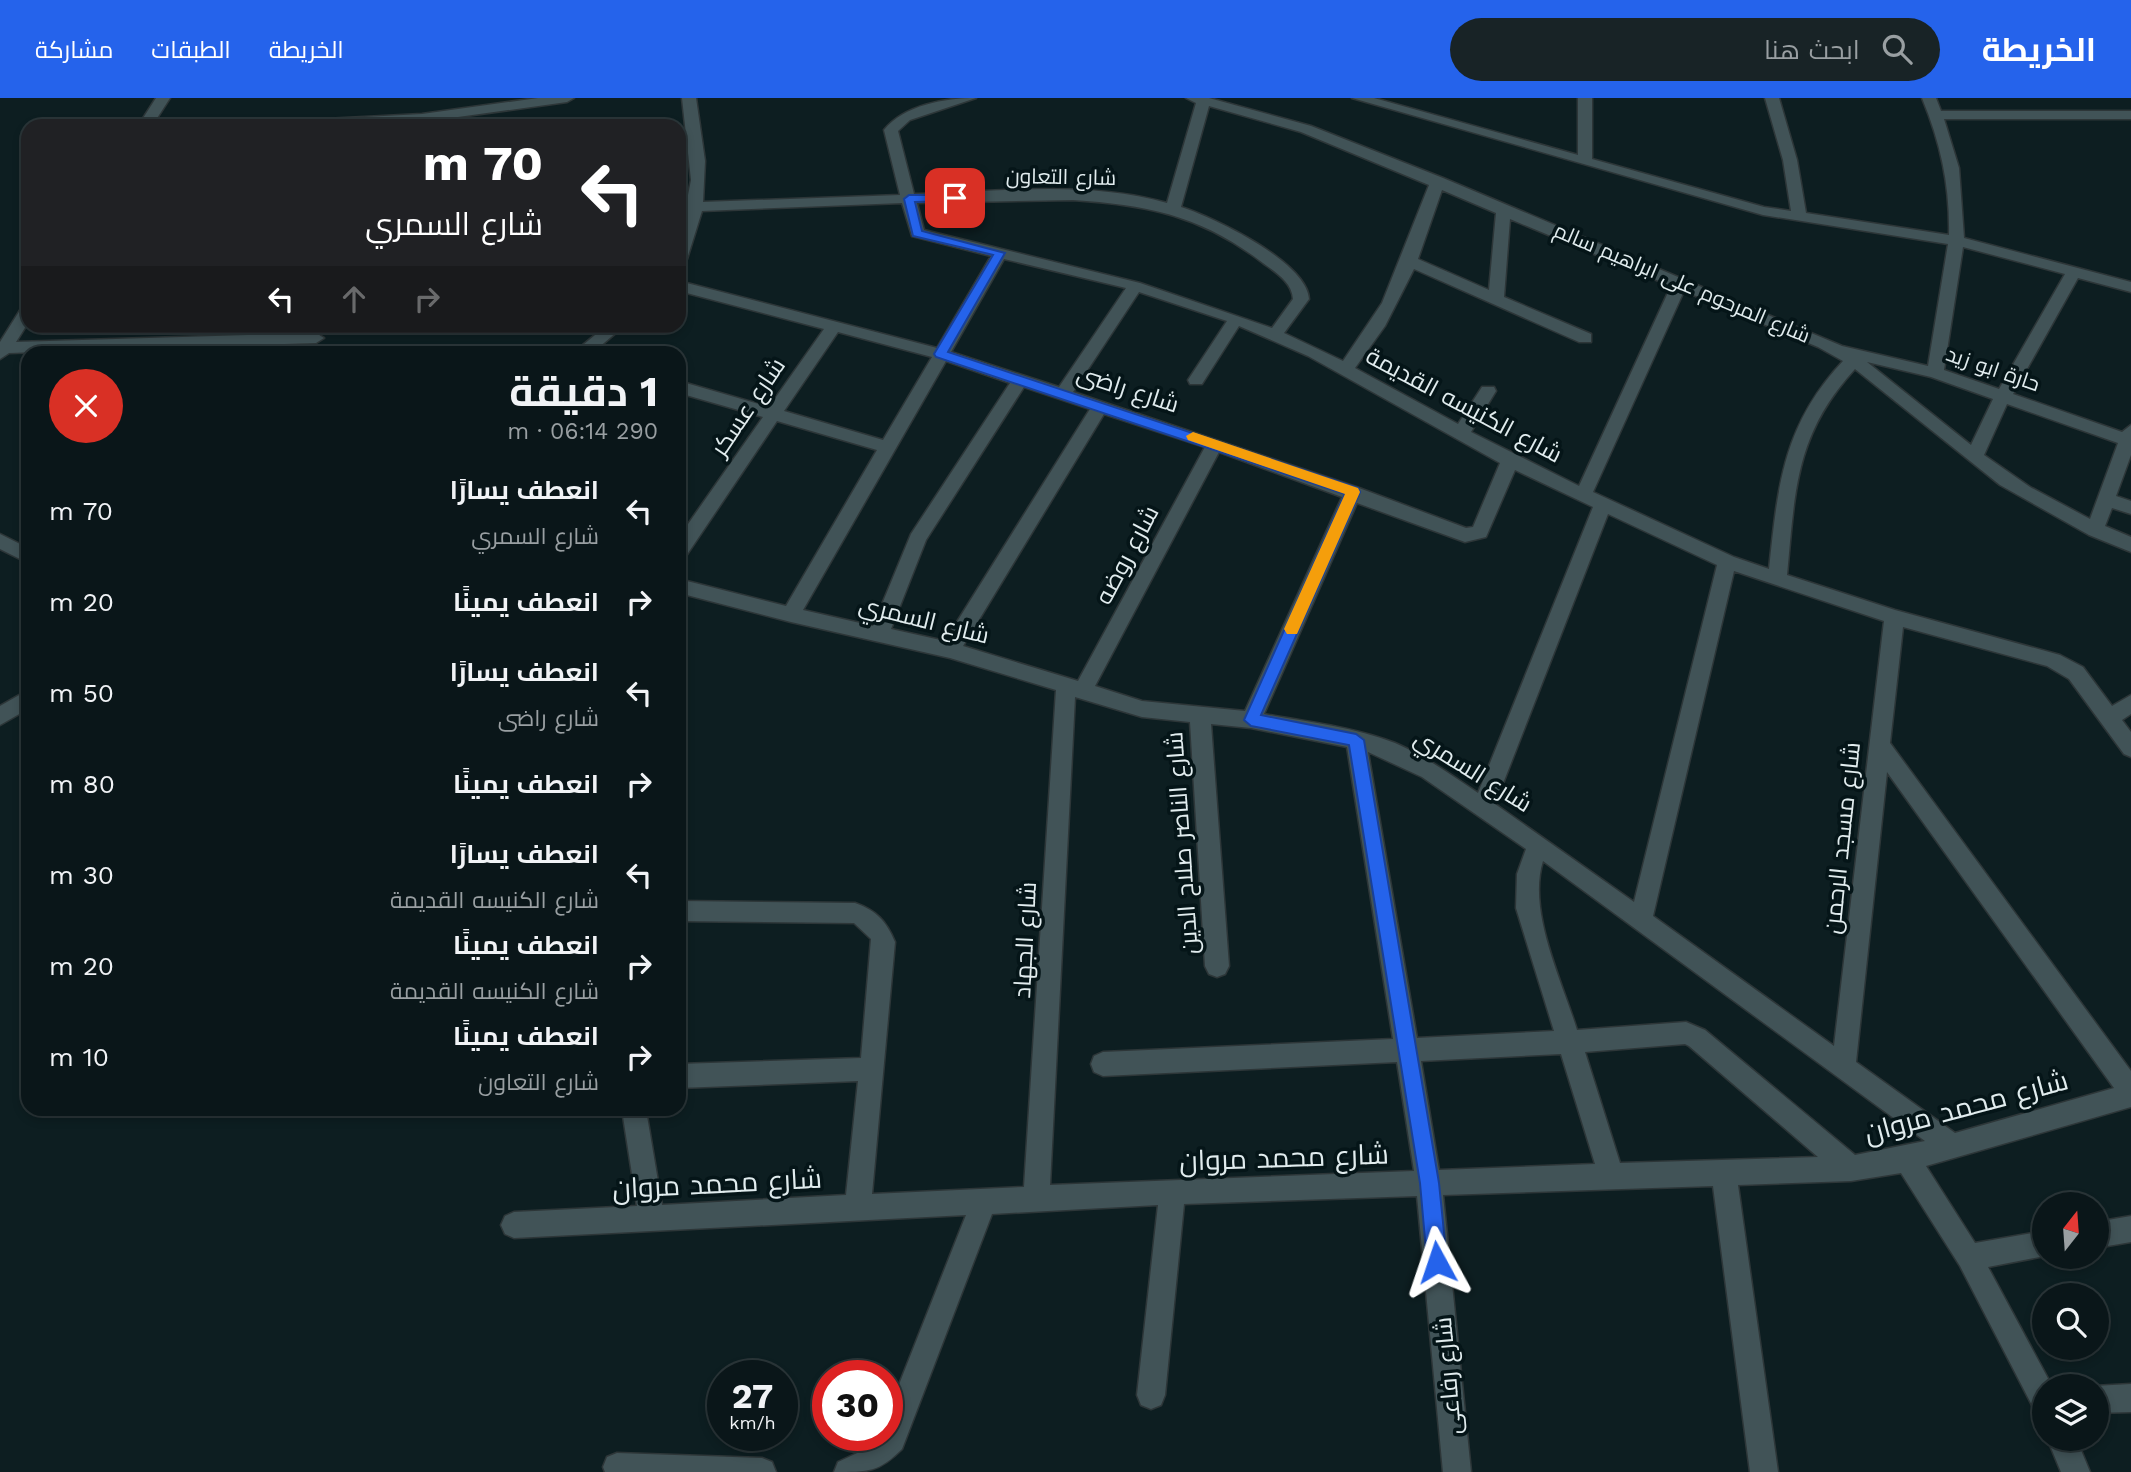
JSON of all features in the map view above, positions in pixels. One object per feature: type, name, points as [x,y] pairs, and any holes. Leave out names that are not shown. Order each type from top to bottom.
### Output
[{"type":"street","points":[[150,119],[163,98]]},
{"type":"street","points":[[422,119],[429,98]]},
{"type":"street","points":[[439,119],[567,98]]},
{"type":"street","points":[[686,240],[698,207],[698,149],[689,98]]},
{"type":"street","name":"شارع الكنيسه القديمة","points":[[969,98],[905,117],[891,130],[917,233],[1135,286],[1236,319],[1345,369],[1510,461],[1727,562],[1777,581],[1894,617],[2065,665],[2076,673],[2119,725],[2131,748]]},
{"type":"street","points":[[1359,98],[1800,219],[1958,241],[2131,287]]},
{"type":"street","points":[[1585,98],[1585,159]]},
{"type":"street","points":[[1772,98],[1790,160],[1800,219]]},
{"type":"street","points":[[1929,98],[1937,115],[1954,179],[1958,241],[1956,268],[1935,373]]},
{"type":"street","points":[[1173,208],[1198,99]]},
{"type":"street","name":"شارع المرحوم على ابراهيم سالم","points":[[1198,99],[1306,129],[1438,181],[1838,350],[1973,457],[2038,502],[2131,545]]},
{"type":"street","points":[[1937,115],[2131,114]]},
{"type":"street","points":[[1345,369],[1381,325],[1409,261],[1438,181]]},
{"type":"street","name":"شارع التعاون","points":[[698,207],[1071,195],[1140,201],[1173,208],[1198,216],[1263,253],[1300,288],[1302,293],[1298,304],[1275,335]]},
{"type":"street","points":[[1496,297],[1504,209]]},
{"type":"street","points":[[791,615],[1000,253]]},
{"type":"street","points":[[1409,261],[1586,338]]},
{"type":"street","points":[[1973,457],[2003,396],[2076,271]]},
{"type":"street","points":[[1583,496],[1680,283]]},
{"type":"street","points":[[1063,394],[1135,286]]},
{"type":"street","name":"شارع راضى","points":[[686,288],[940,354],[1215,444],[1465,535],[1476,535],[1510,461]]},
{"type":"street","points":[[1196,380],[1236,319]]},
{"type":"street","points":[[2,351],[21,322]]},
{"type":"street","name":"شارع عسكر","points":[[686,541],[834,326]]},
{"type":"street","points":[[85,346],[302,333]]},
{"type":"street","points":[[590,346],[607,333]]},
{"type":"street","points":[[2,351],[21,350]]},
{"type":"street","name":"حارة ابو زيد","points":[[1838,350],[1935,373],[2130,438]]},
{"type":"street","points":[[1777,581],[1789,473],[1795,446],[1818,399],[1853,360]]},
{"type":"street","points":[[880,635],[917,539],[1020,380]]},
{"type":"street","points":[[686,389],[887,447]]},
{"type":"street","points":[[1461,433],[1488,391]]},
{"type":"street","points":[[950,650],[1100,406]]},
{"type":"street","points":[[2095,530],[2130,438]]},
{"type":"street","name":"شارع روضه","points":[[1074,688],[1215,444]]},
{"type":"street","points":[[1251,720],[1353,492]]},
{"type":"street","points":[[2106,499],[2131,508]]},
{"type":"street","points":[[1483,807],[1603,505]]},
{"type":"street","points":[[0,541],[21,552]]},
{"type":"street","points":[[1641,919],[1727,562]]},
{"type":"street","name":"شارع السمري","points":[[686,588],[791,615],[950,650],[1142,709],[1251,720],[1356,740],[1409,760],[1538,845],[1844,1065],[1949,1144]]},
{"type":"street","name":"شارع مسجد الرحمن","points":[[1844,1065],[1894,617]]},
{"type":"street","name":"شارع الجهاد","points":[[1036,1199],[1074,688]]},
{"type":"street","points":[[0,717],[21,703]]},
{"type":"street","points":[[2119,725],[2131,703]]},
{"type":"street","name":"شارع الناصر صلاح الدين","points":[[1200,716],[1217,966]]},
{"type":"street","name":"شارع رفاعى","points":[[1356,740],[1430,1183],[1457,1472]]},
{"type":"street","points":[[1879,744],[2131,1093]]},
{"type":"street","points":[[1538,845],[1528,874],[1527,908],[1612,1177]]},
{"type":"street","points":[[686,911],[855,913],[868,918],[880,930],[884,943],[858,1208]]},
{"type":"street","points":[[1103,1064],[1569,1042],[1676,1032],[1697,1038],[1852,1168]]},
{"type":"street","points":[[686,1076],[871,1069]]},
{"type":"street","name":"شارع محمد مروان","points":[[514,1225],[1172,1192],[1852,1168],[1907,1158],[2131,1093]]},
{"type":"street","points":[[635,1116],[652,1219]]},
{"type":"street","points":[[1907,1158],[1969,1257],[2032,1376]]},
{"type":"street","points":[[1724,1173],[1764,1472]]},
{"type":"street","points":[[1151,1395],[1172,1192]]},
{"type":"street","points":[[849,1472],[878,1458],[892,1440],[984,1201]]},
{"type":"street","points":[[2109,1232],[2131,1228]]},
{"type":"street","points":[[1969,1257],[2032,1246]]},
{"type":"street","points":[[2109,1399],[2131,1398]]},
{"type":"street","points":[[2067,1451],[2076,1472]]},
{"type":"street","points":[[617,1467],[762,1472]]},
{"type":"slow traffic","points":[[1193,436],[1353,492],[1292,629]]},
{"type":"route","points":[[955,198],[909,199],[915,231],[921,235],[1000,253],[940,354],[1353,492],[1251,720],[1356,740],[1430,1183],[1437,1262]]}]
